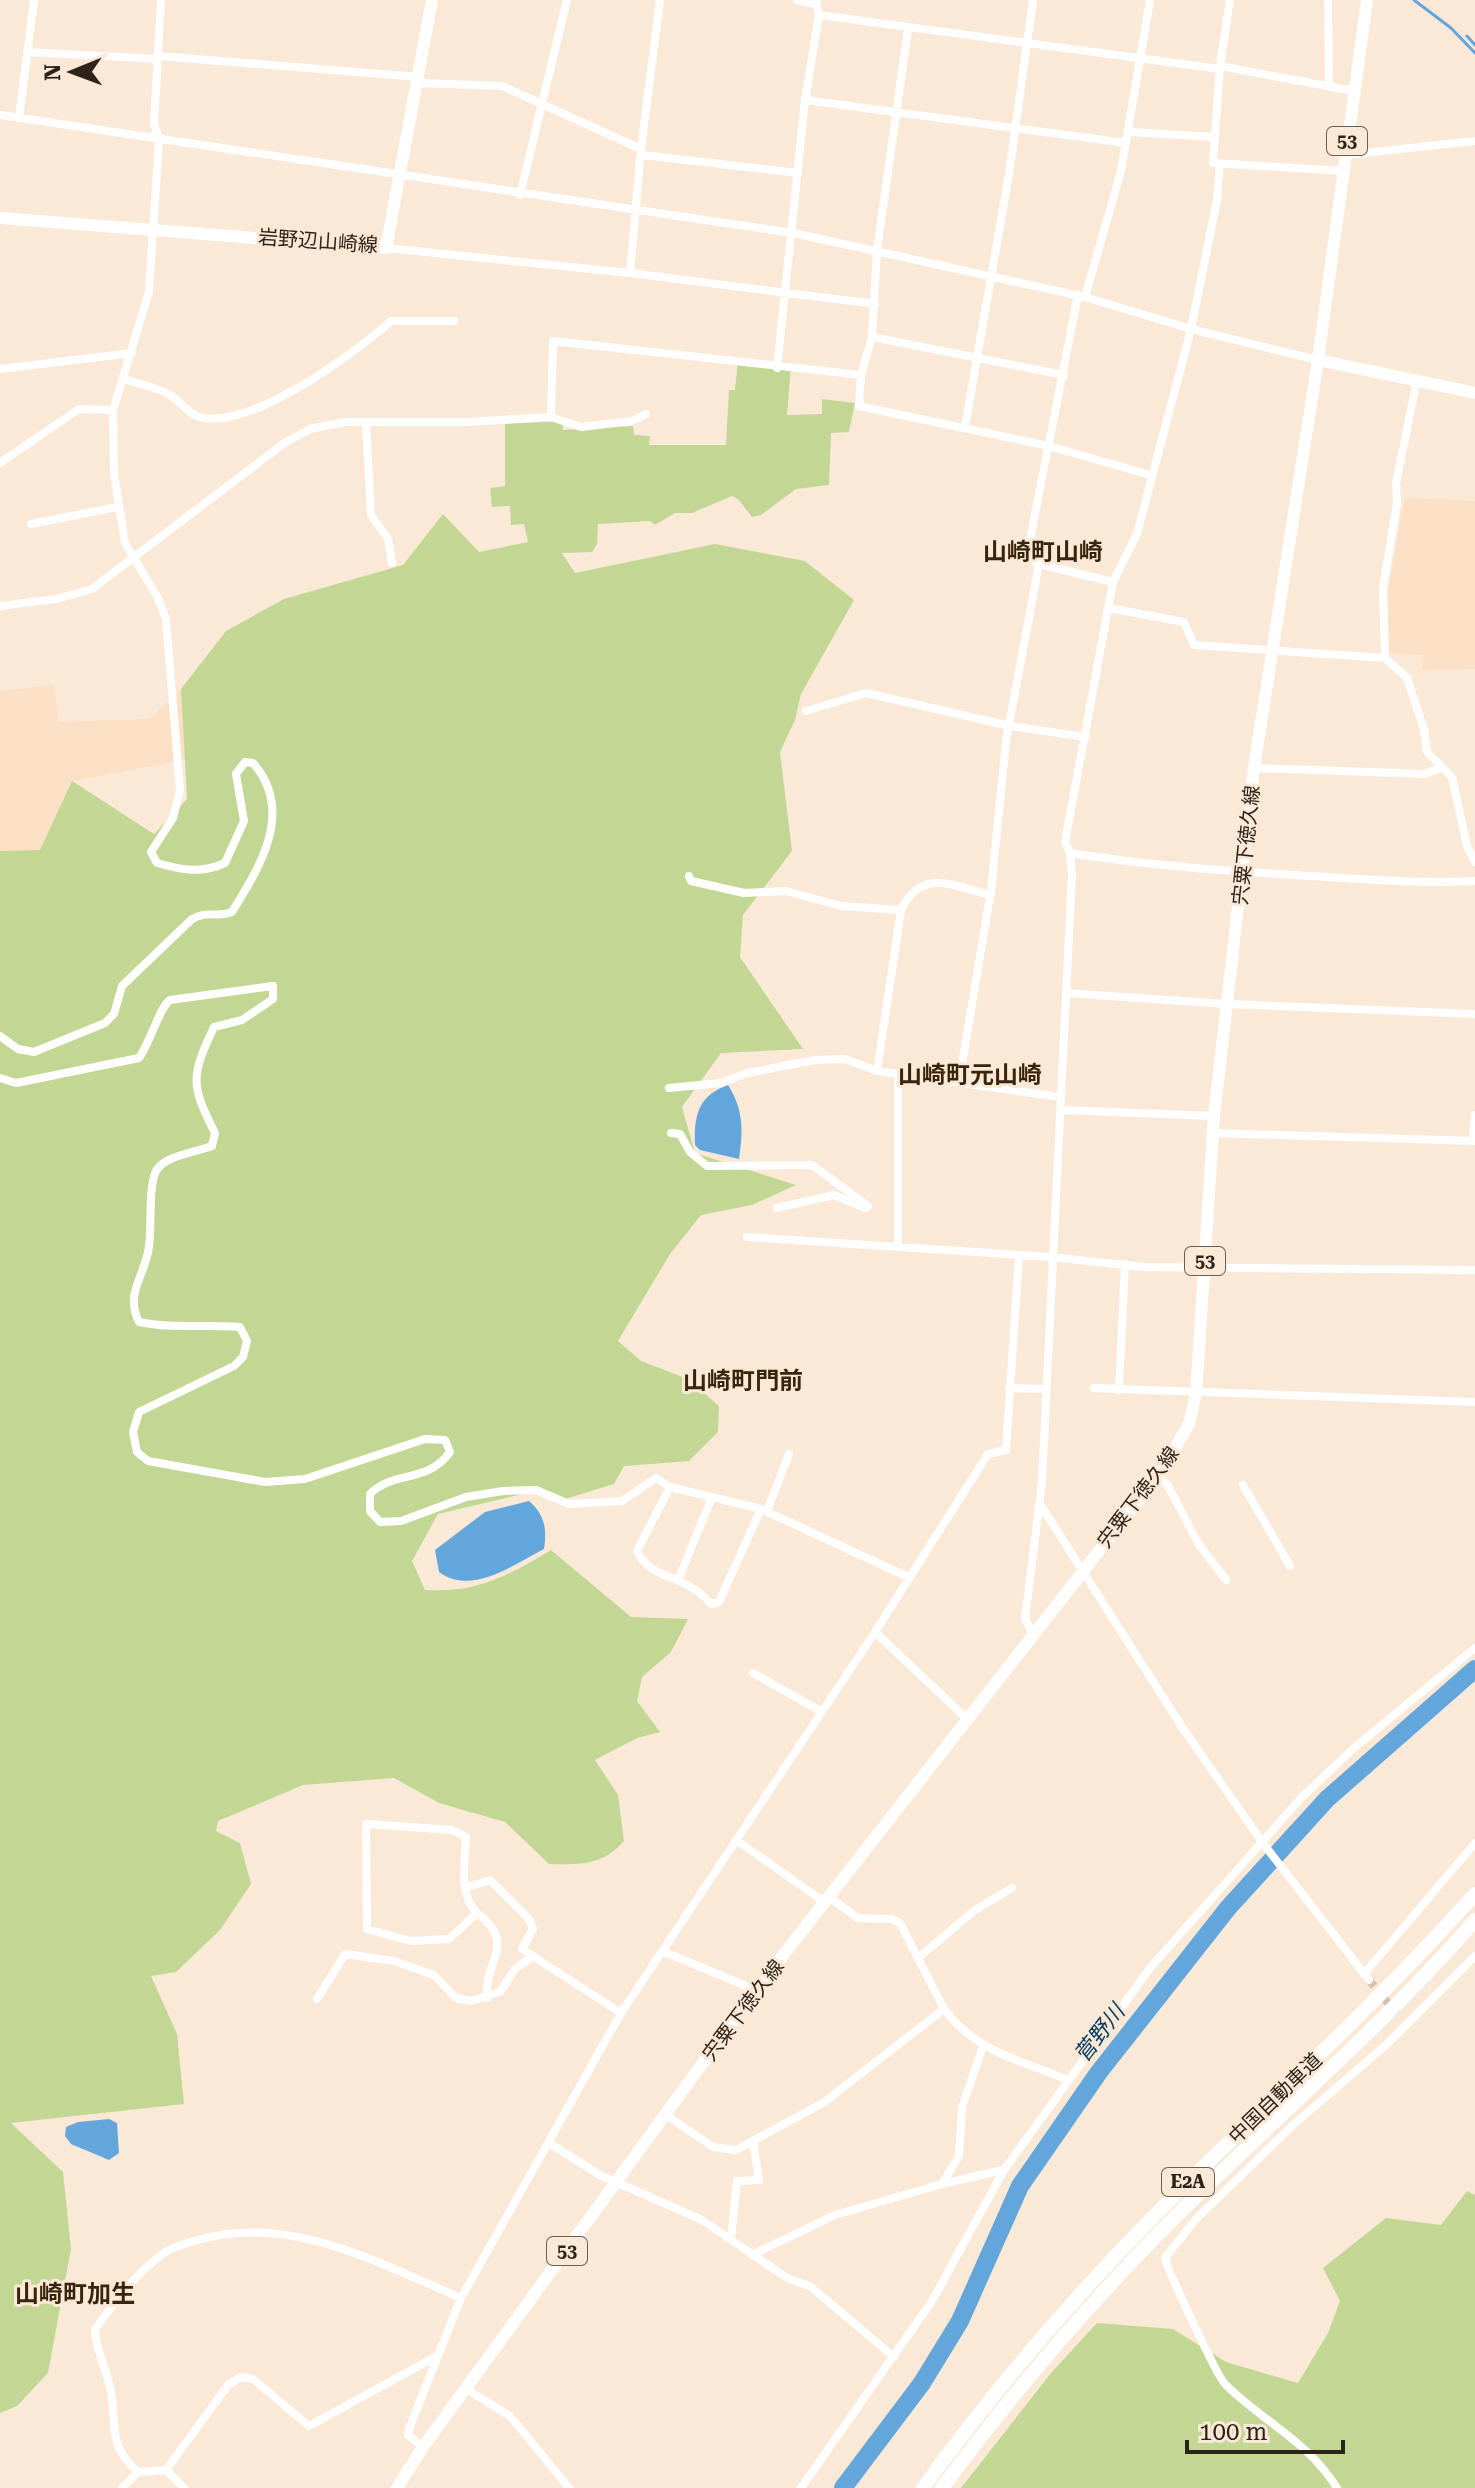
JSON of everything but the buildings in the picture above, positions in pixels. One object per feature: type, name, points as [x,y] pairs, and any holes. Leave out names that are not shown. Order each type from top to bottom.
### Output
[{"type":"highway","name":"中国自動車道","points":[[923,2488],[1018,2364],[1089,2283],[1166,2204],[1371,2007],[1475,1894]]},
{"type":"highway","name":"中国自動車道","points":[[942,2488],[1031,2374],[1176,2216],[1382,2020],[1475,1920]]},
{"type":"main road","name":"岩野辺山崎線","points":[[0,218],[386,248],[432,0]]},
{"type":"main road","name":"宍粟下徳久線","points":[[397,2488],[423,2447],[756,1990],[1032,1632],[1156,1477],[1183,1438],[1196,1394],[1214,1116],[1254,768],[1318,360],[1367,0]]},
{"type":"main road","points":[[1318,360],[1475,393]]},
{"type":"street","points":[[19,118],[34,0]]},
{"type":"street","points":[[0,1036],[18,1049],[34,1052],[105,1023],[114,1014],[122,986],[192,919],[206,911],[224,915],[232,912],[259,867],[273,822],[272,794],[265,777],[253,763],[245,762],[236,774],[244,821],[225,863],[207,871],[181,869],[157,863],[151,852],[173,818],[180,791],[166,619],[158,598],[131,556],[117,507],[113,410],[149,292],[159,139],[154,124],[161,0]]},
{"type":"street","points":[[520,195],[567,0]]},
{"type":"street","points":[[630,273],[660,0]]},
{"type":"street","points":[[777,368],[805,100],[819,15],[815,2],[797,0]]},
{"type":"street","points":[[965,427],[1016,127],[1033,0]]},
{"type":"street","points":[[1113,582],[1039,564],[1027,555],[1082,296],[1113,202],[1129,132],[1150,0]]},
{"type":"street","points":[[1230,0],[1220,68],[1213,163],[1343,171]]},
{"type":"street","points":[[1328,0],[1329,86]]},
{"type":"street","points":[[819,15],[1220,68],[1354,91]]},
{"type":"street","points":[[908,29],[877,250],[872,337],[861,375],[859,406],[1049,446],[1150,475]]},
{"type":"street","points":[[27,52],[158,58],[502,86],[642,152],[798,173]]},
{"type":"street","points":[[805,100],[1126,143]]},
{"type":"street","points":[[0,115],[520,195],[638,209],[793,233],[1082,296],[1191,329],[1318,360]]},
{"type":"street","points":[[1129,132],[1214,137]]},
{"type":"street","points":[[1345,155],[1475,141]]},
{"type":"street","points":[[1032,1632],[1025,1619],[1040,1503],[1061,1110],[1070,853],[1065,842],[1113,582],[1137,534],[1150,475],[1191,329],[1217,200],[1220,164]]},
{"type":"street","points":[[386,248],[630,273],[875,304]]},
{"type":"street","points":[[124,379],[169,394],[196,417],[223,420],[298,388],[356,353],[391,321],[454,321]]},
{"type":"street","points":[[872,337],[1064,375]]},
{"type":"street","points":[[551,417],[553,341],[595,343],[777,368],[861,375]]},
{"type":"street","points":[[0,369],[132,353]]},
{"type":"street","points":[[1385,658],[1383,588],[1397,504],[1396,483],[1417,380]]},
{"type":"street","points":[[0,463],[79,409],[113,410]]},
{"type":"street","points":[[0,606],[56,599],[92,589],[131,556],[310,429],[366,422],[467,422],[551,417],[581,427],[632,421],[646,414]]},
{"type":"street","points":[[366,422],[371,515],[388,539],[392,563]]},
{"type":"street","points":[[31,524],[117,507]]},
{"type":"street","points":[[959,1082],[990,895],[1010,726],[1039,564]]},
{"type":"street","points":[[1109,608],[1184,622],[1194,645],[1385,658],[1407,678],[1424,729],[1427,752],[1452,777],[1467,846],[1475,862]]},
{"type":"street","points":[[806,711],[866,693],[1010,726],[1086,737]]},
{"type":"street","points":[[1254,768],[1425,774],[1440,768]]},
{"type":"street","points":[[1070,853],[1243,873],[1431,883],[1475,881]]},
{"type":"street","points":[[689,876],[691,881],[725,890],[786,891],[841,906],[901,910]]},
{"type":"street","points":[[877,1071],[901,910],[908,895],[935,881],[990,895]]},
{"type":"street","points":[[0,1078],[16,1083],[139,1058],[151,1041],[163,1005],[170,1000],[273,986],[273,999],[256,1013],[214,1027],[196,1066],[195,1081],[201,1106],[215,1133],[212,1146],[167,1160],[156,1171],[149,1249],[145,1268],[134,1287],[132,1307],[139,1322],[169,1328],[240,1327],[247,1341],[243,1357],[234,1366],[139,1412],[133,1432],[137,1452],[148,1461],[265,1482],[305,1479],[425,1439],[445,1440],[450,1452],[441,1464],[426,1473],[380,1484],[370,1494],[370,1511],[380,1522],[401,1521],[466,1497],[503,1491],[536,1490],[569,1504],[622,1501],[656,1478],[670,1487],[764,1510],[908,1577]]},
{"type":"street","points":[[1066,993],[1226,1004],[1475,1014]]},
{"type":"street","points":[[669,1088],[721,1083],[747,1073],[815,1060],[845,1059],[877,1071],[1060,1097]]},
{"type":"street","points":[[898,1074],[898,1247]]},
{"type":"street","points":[[1061,1110],[1214,1116]]},
{"type":"street","points":[[1213,1133],[1474,1141],[1475,1115]]},
{"type":"street","points":[[671,1133],[684,1138],[690,1152],[707,1166],[812,1165],[868,1206],[865,1208],[834,1195],[777,1208]]},
{"type":"street","points":[[747,1237],[1125,1264],[1475,1270]]},
{"type":"street","points":[[423,2447],[408,2435],[409,2429],[461,2298],[621,2013],[875,1632],[988,1454],[1006,1450],[1019,1255]]},
{"type":"street","points":[[1119,1390],[1125,1264]]},
{"type":"street","points":[[1009,1388],[1046,1389]]},
{"type":"street","points":[[1094,1388],[1475,1402]]},
{"type":"street","points":[[670,1487],[637,1551],[649,1570],[679,1578],[697,1588],[711,1604],[719,1602],[789,1454]]},
{"type":"street","points":[[1156,1477],[1167,1484],[1198,1543],[1226,1580]]},
{"type":"street","points":[[1243,1485],[1290,1566]]},
{"type":"street","points":[[679,1578],[712,1497]]},
{"type":"street","points":[[1040,1503],[1182,1727],[1262,1842],[1366,1977],[1475,1843]]},
{"type":"street","points":[[875,1632],[966,1718]]},
{"type":"street","points":[[801,2488],[932,2301],[1004,2170],[1150,1968],[1301,1798],[1355,1747],[1475,1648]]},
{"type":"street","points":[[753,1673],[822,1712]]},
{"type":"street","points":[[477,1913],[449,1939],[411,1941],[367,1929],[366,1824],[452,1830],[466,1837],[465,1888],[468,1905],[495,1927],[498,1939],[486,1985],[487,1998]]},
{"type":"street","points":[[736,1840],[858,1918],[892,1919],[900,1923],[944,2009],[962,2033],[983,2046],[1068,2080]]},
{"type":"street","points":[[465,1888],[490,1880],[529,1919],[533,1929],[522,1949],[621,2013]]},
{"type":"street","points":[[918,1958],[975,1910],[1012,1888]]},
{"type":"street","points":[[662,1951],[756,1990]]},
{"type":"street","points":[[317,1999],[345,1954],[394,1961],[434,1975],[456,1998],[487,1998],[500,1992],[515,1969],[533,1956]]},
{"type":"street","points":[[1337,2488],[1299,2441],[1224,2383],[1181,2291],[1167,2273],[1165,2258],[1189,2226],[1292,2126],[1387,2044],[1403,2024],[1475,1956]]},
{"type":"street","points":[[666,2115],[713,2147],[736,2150],[823,2103],[944,2009]]},
{"type":"street","points":[[1398,2015],[1403,2024]]},
{"type":"street","points":[[942,2184],[959,2156],[962,2107],[983,2046]]},
{"type":"street","points":[[731,2240],[737,2181],[759,2180],[753,2141]]},
{"type":"street","points":[[549,2143],[616,2183],[702,2220],[787,2278],[810,2286],[894,2357]]},
{"type":"street","points":[[752,2255],[835,2215],[942,2184],[1004,2170]]},
{"type":"street","points":[[138,2472],[122,2459],[113,2431],[111,2391],[96,2346],[95,2330],[158,2257],[173,2247],[222,2233],[269,2232],[312,2239],[461,2298]]},
{"type":"street","points":[[166,2470],[228,2385],[241,2377],[253,2379],[309,2426],[318,2424],[436,2356]]},
{"type":"street","points":[[466,2389],[510,2416],[569,2488]]},
{"type":"street","points":[[122,2488],[138,2472],[166,2470],[184,2488]]},
{"type":"shaded area","points":[[1409,498],[1475,501],[1475,669],[1422,670],[1423,655],[1389,653],[1388,593],[1404,501]]},
{"type":"shaded area","points":[[54,685],[59,722],[149,719],[181,689],[185,760],[72,781],[40,850],[0,851],[0,691]]},
{"type":"green space","points":[[738,360],[791,366],[787,415],[822,414],[822,399],[855,403],[849,432],[831,433],[829,485],[796,489],[761,515],[752,517],[732,496],[692,513],[675,513],[655,525],[650,521],[598,524],[597,544],[592,552],[562,553],[575,573],[715,544],[805,561],[854,600],[801,694],[795,720],[780,752],[792,851],[743,915],[740,957],[803,1049],[721,1053],[682,1107],[695,1153],[796,1185],[752,1205],[701,1215],[670,1254],[618,1341],[641,1361],[688,1379],[719,1406],[718,1432],[689,1461],[624,1466],[614,1484],[555,1502],[544,1489],[438,1514],[412,1561],[425,1590],[461,1589],[491,1581],[551,1550],[631,1617],[688,1619],[671,1652],[642,1677],[637,1701],[660,1732],[637,1738],[595,1760],[618,1795],[624,1841],[608,1855],[590,1862],[549,1864],[505,1822],[439,1803],[394,1778],[303,1785],[218,1821],[216,1831],[240,1843],[251,1884],[220,1930],[176,1972],[151,1976],[177,2034],[184,2104],[11,2123],[63,2172],[71,2249],[48,2373],[17,2406],[0,2413],[0,851],[40,850],[72,781],[154,834],[187,799],[181,689],[226,631],[284,599],[403,565],[443,514],[479,552],[528,542],[524,524],[511,525],[510,506],[492,507],[490,488],[505,486],[505,424],[562,421],[563,430],[633,426],[634,435],[650,436],[649,445],[726,445],[729,390],[735,390]]},
{"type":"green space","points":[[1467,2191],[1475,2195],[1475,2488],[961,2488],[1051,2373],[1097,2323],[1173,2329],[1226,2362],[1298,2383],[1328,2333],[1340,2301],[1323,2268],[1386,2218],[1441,2225]]},
{"type":"water","points":[[728,1085],[741,1121],[739,1159],[700,1150],[695,1145],[700,1108],[710,1095]]},
{"type":"water","points":[[529,1501],[544,1523],[544,1549],[492,1576],[465,1581],[451,1579],[439,1572],[435,1550],[485,1512]]},
{"type":"water","points":[[109,2119],[117,2123],[119,2153],[109,2160],[71,2144],[65,2136],[66,2127],[78,2122]]},
{"type":"waterway","points":[[1414,0],[1451,28],[1475,53]]},
{"type":"waterway","points":[[1467,36],[1475,45]]},
{"type":"waterway","name":"菅野川","points":[[843,2488],[922,2383],[960,2321],[1020,2186],[1099,2072],[1228,1908],[1327,1799],[1475,1669]]},
{"type":"tunnel","points":[[1369,1980],[1398,2015]]},
{"type":"district","name":"山崎町山崎","points":[[1043,552]]},
{"type":"district","name":"山崎町元山崎","points":[[970,1075]]},
{"type":"district","name":"山崎町門前","points":[[743,1381]]},
{"type":"district","name":"山崎町加生","points":[[75,2294]]}]
